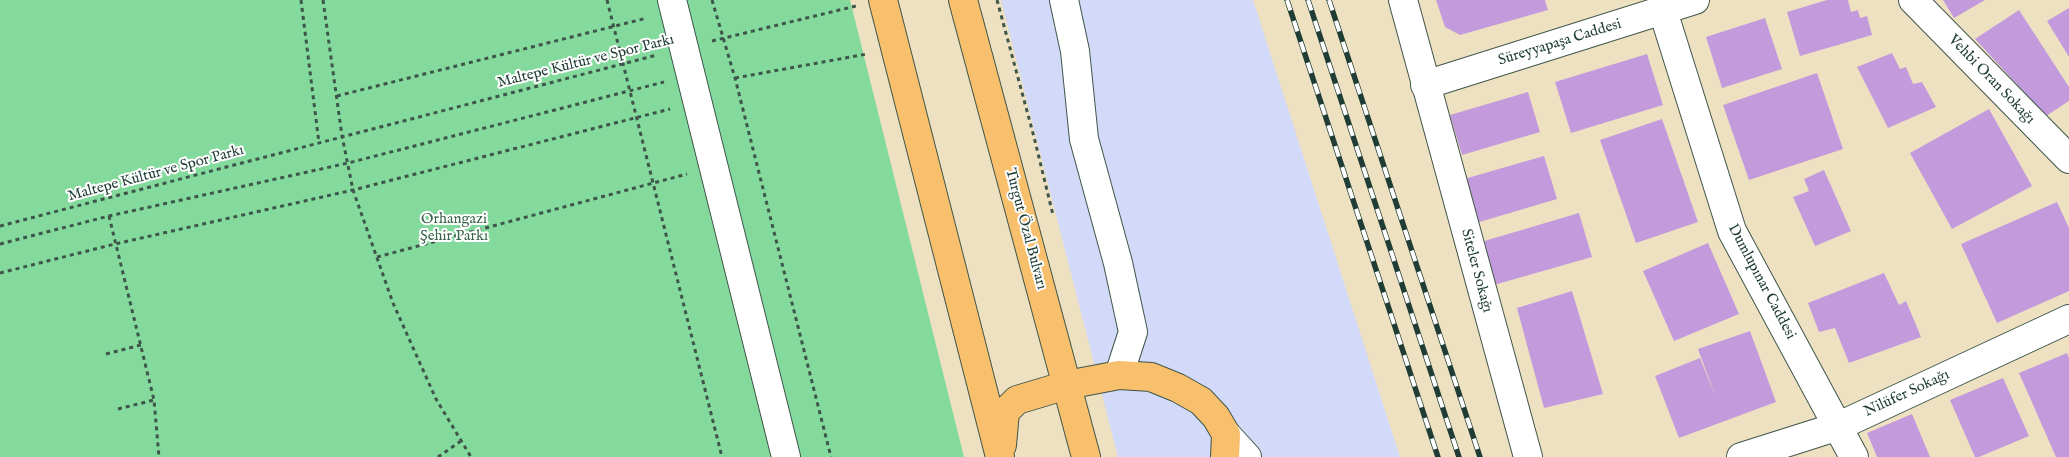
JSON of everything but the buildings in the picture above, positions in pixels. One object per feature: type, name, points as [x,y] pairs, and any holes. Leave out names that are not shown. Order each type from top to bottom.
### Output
[{"type":"highway","name":"Turgut Özal Bulvarı","points":[[963,0],[1086,457]]},
{"type":"highway","points":[[872,2],[1002,457]]},
{"type":"highway","points":[[1002,457],[1002,434],[1005,412],[1016,400],[1067,385],[1119,375],[1151,377],[1178,388],[1201,401],[1216,416],[1226,445]]},
{"type":"street","points":[[1064,0],[1075,51],[1084,139],[1118,263],[1133,332],[1119,375]]},
{"type":"street","name":"Siteler Sokağı","points":[[1403,0],[1424,85],[1528,457]]},
{"type":"street","name":"Süreyyapaşa Caddesi","points":[[1424,85],[1695,0]]},
{"type":"street","name":"Vehbi Oran Sokağı","points":[[1913,0],[2065,148]]},
{"type":"street","points":[[664,8],[684,48],[786,457]]},
{"type":"street","name":"Dumlupınar Caddesi","points":[[1663,11],[1732,231],[1839,426],[1854,457]]},
{"type":"street","name":"Nilüfer Sokağı","points":[[1741,457],[1839,426],[2069,320]]},
{"type":"street","points":[[1226,445],[1247,457]]},
{"type":"path","points":[[301,0],[318,143]]},
{"type":"path","points":[[323,0],[342,136],[352,190],[393,303],[436,399],[471,457]]},
{"type":"path","points":[[607,0],[722,457]]},
{"type":"path","points":[[712,0],[735,78],[831,457]]},
{"type":"path","points":[[997,0],[1055,224]]},
{"type":"path","name":"Maltepe Kültür ve Spor Parkı","points":[[0,226],[624,63],[872,2]]},
{"type":"path","points":[[337,96],[614,26],[664,8]]},
{"type":"path","points":[[735,78],[868,54]]},
{"type":"path","points":[[0,244],[109,216],[348,163],[672,80]]},
{"type":"path","points":[[0,273],[115,244],[352,190],[678,107]]},
{"type":"path","points":[[376,257],[695,172]]},
{"type":"path","points":[[109,216],[154,400],[159,457]]},
{"type":"path","points":[[106,354],[141,345]]},
{"type":"path","points":[[118,408],[154,400]]},
{"type":"path","points":[[438,457],[461,441]]},
{"type":"shaded area","points":[[1001,0],[1253,0],[1400,457],[1118,457]]},
{"type":"green space","name":"Orhangazi Şehir Parkı","points":[[0,0],[850,0],[964,457],[0,457]]},
{"type":"railway","points":[[1287,0],[1438,457]]},
{"type":"railway","points":[[1308,0],[1459,457]]},
{"type":"railway","points":[[1329,0],[1480,457]]}]
